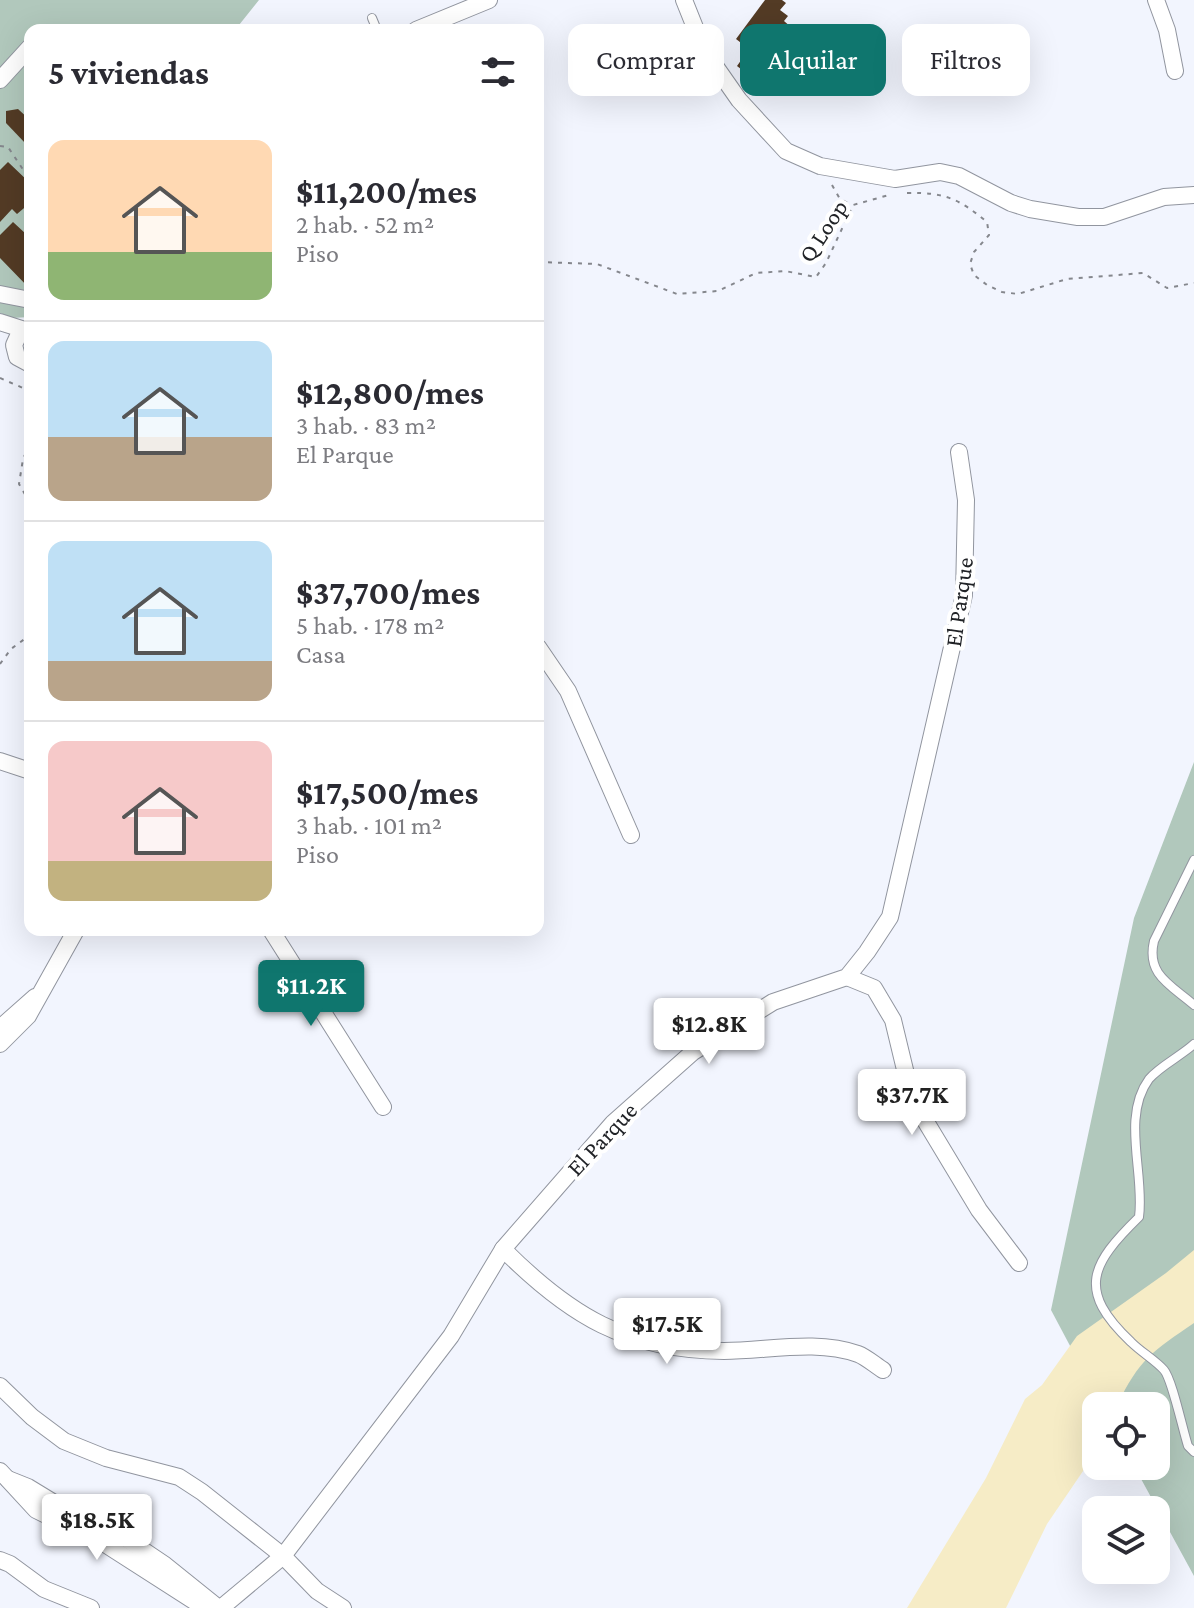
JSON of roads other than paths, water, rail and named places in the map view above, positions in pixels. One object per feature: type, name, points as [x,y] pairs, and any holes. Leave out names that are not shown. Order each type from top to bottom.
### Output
[{"type":"street","points":[[427,24],[462,4],[489,0]]},
{"type":"street","points":[[684,0],[704,50],[739,100],[786,151],[820,166],[895,179],[940,172],[959,176],[1011,203],[1078,217],[1104,217],[1164,197],[1194,195]]},
{"type":"street","points":[[1156,0],[1167,30],[1175,71]]},
{"type":"street","points":[[0,80],[24,54]]},
{"type":"street","points":[[0,294],[24,299]]},
{"type":"street","points":[[0,322],[24,329]]},
{"type":"street","points":[[24,332],[7,347],[24,362]]},
{"type":"street","name":"El Parque","points":[[4,1475],[122,1536],[165,1565],[217,1608],[283,1556],[451,1336],[503,1249],[613,1123],[693,1052],[773,1002],[847,977],[890,917],[961,609],[967,558],[966,500],[959,452]]},
{"type":"street","points":[[544,656],[568,691],[631,835]]},
{"type":"street","points":[[0,761],[24,769]]},
{"type":"street","points":[[0,1044],[28,1016],[73,936]]},
{"type":"street","points":[[275,936],[383,1107]]},
{"type":"street","points":[[847,977],[874,988],[893,1020],[906,1074],[926,1122],[979,1210],[1019,1263]]},
{"type":"street","points":[[0,1028],[42,991]]},
{"type":"street","points":[[503,1249],[538,1284],[621,1335],[663,1346],[722,1351],[817,1347],[858,1354],[883,1370]]},
{"type":"street","points":[[0,1386],[32,1417],[64,1441],[106,1458],[179,1477],[283,1556],[317,1591],[343,1608]]},
{"type":"street","points":[[0,1560],[44,1589],[91,1608]]},
{"type":"lane","points":[[372,18],[374,24]]},
{"type":"lane","points":[[1194,860],[1151,952],[1156,972],[1194,1005]]},
{"type":"lane","points":[[1194,1044],[1151,1077],[1141,1094],[1136,1119],[1139,1217],[1102,1258],[1096,1280],[1099,1305],[1127,1339],[1165,1371],[1188,1446],[1194,1452]]}]
